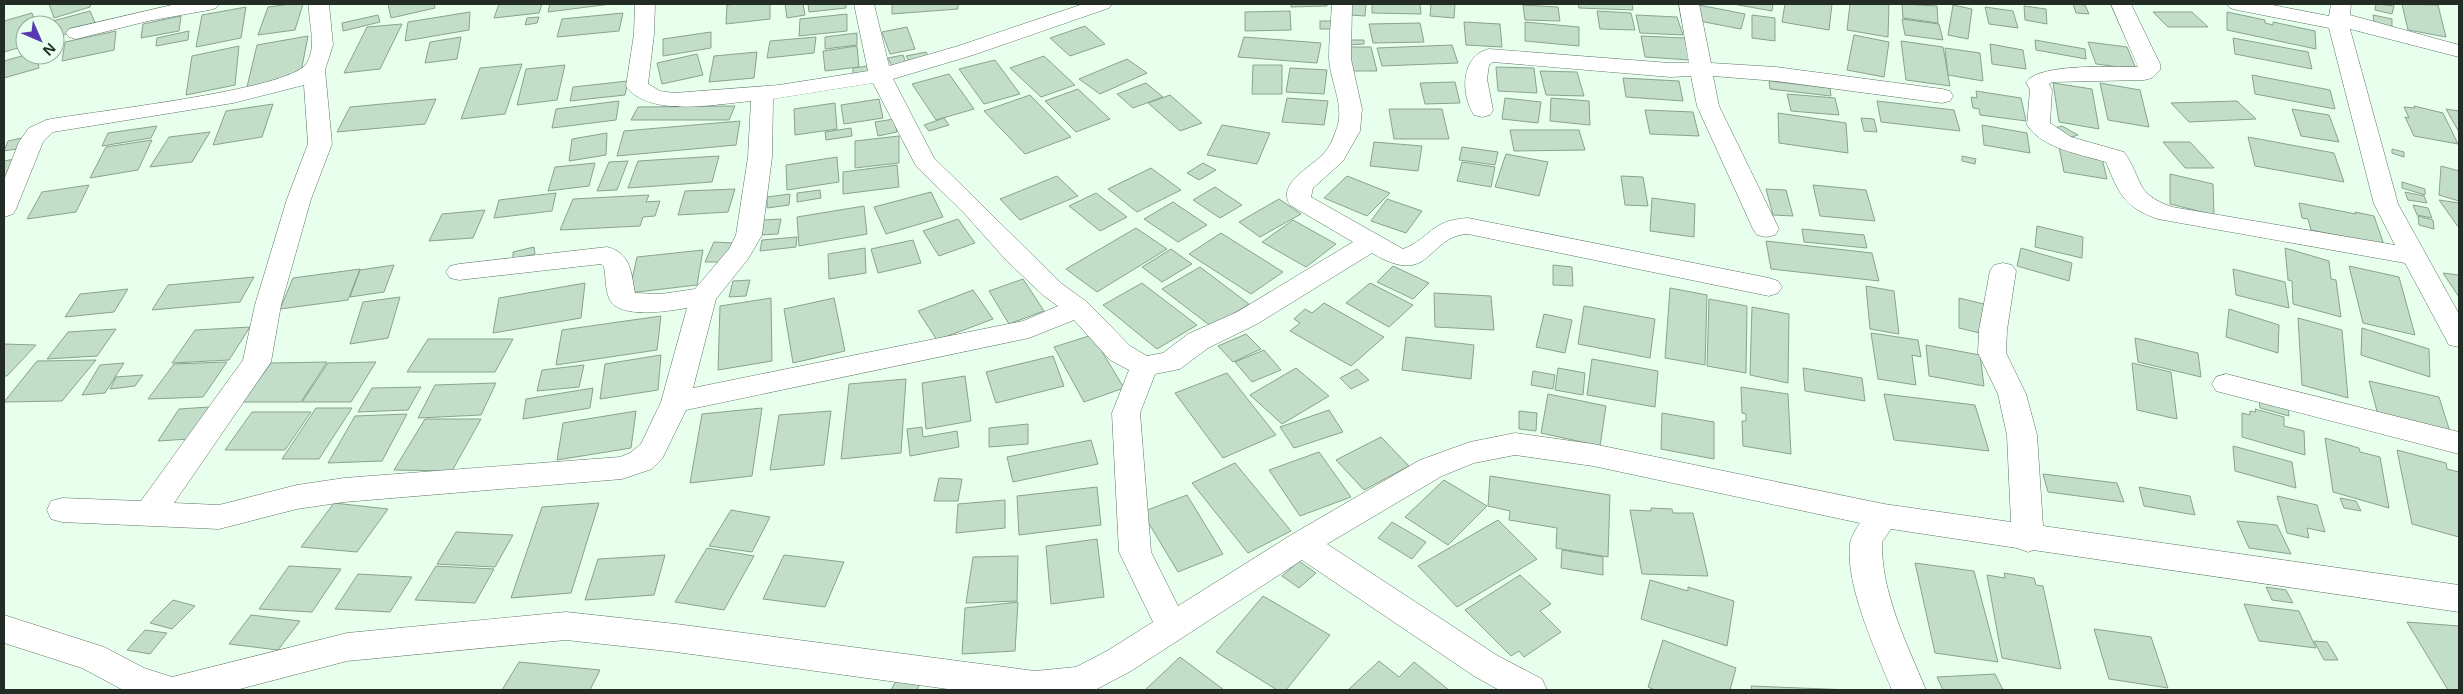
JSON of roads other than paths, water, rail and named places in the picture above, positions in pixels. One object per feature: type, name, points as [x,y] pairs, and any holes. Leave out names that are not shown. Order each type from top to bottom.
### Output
[{"type":"street","points":[[76,34],[148,15],[209,4]]},
{"type":"street","points":[[149,514],[257,362],[268,305],[296,208],[320,144],[314,70],[323,43],[322,28],[318,15],[319,4]]},
{"type":"street","points":[[645,4],[644,34],[637,86],[643,92],[659,97],[683,99],[762,94],[831,85],[880,75],[936,60],[1102,4]]},
{"type":"street","points":[[864,4],[880,75],[924,161],[972,207],[1016,255],[1053,290],[1078,308],[1120,353],[1144,366],[1170,362],[1198,342],[1247,318],[1372,242]]},
{"type":"street","points":[[1342,4],[1340,59],[1351,109],[1348,131],[1335,156],[1302,185],[1299,192],[1299,200],[1399,258],[1406,258],[1420,252],[1442,231],[1466,226],[1769,287]]},
{"type":"street","points":[[1689,4],[1708,106],[1766,229]]},
{"type":"street","points":[[2122,4],[2149,64],[2149,70],[2144,73],[2048,76],[2040,79],[2037,82],[2041,90],[2038,125],[2064,142],[2116,157],[2134,200],[2148,208],[2167,214],[2414,256]]},
{"type":"street","points":[[2236,4],[2340,15],[2360,26],[2459,51]]},
{"type":"street","points":[[2340,15],[2386,204],[2414,256],[2449,300],[2459,338]]},
{"type":"street","points":[[1482,110],[1476,70],[1480,60],[1490,55],[1670,70],[1702,69],[1776,74],[1942,96]]},
{"type":"street","points":[[4,209],[31,142],[37,133],[46,128],[228,97],[294,83],[306,78],[314,70]]},
{"type":"street","points":[[62,510],[219,517],[297,497],[344,490],[622,468],[641,461],[652,451],[674,402],[703,297],[740,253],[749,235],[760,157],[762,94]]},
{"type":"street","points":[[459,272],[607,255],[617,264],[622,298],[627,303],[641,304],[703,297]]},
{"type":"street","points":[[2003,271],[1993,330],[1992,353],[2012,394],[2022,435],[2028,539]]},
{"type":"street","points":[[674,402],[1029,329],[1078,308]]},
{"type":"street","points":[[1144,366],[1126,413],[1135,552],[1172,626]]},
{"type":"street","points":[[2226,384],[2459,443]]},
{"type":"street","points":[[178,690],[347,647],[566,626],[676,638],[1035,686],[1078,685],[1119,661],[1302,544],[1431,468],[1470,453],[1514,444],[1593,455],[1884,516],[2028,539],[2459,599]]},
{"type":"street","points":[[1884,516],[1866,540],[1866,562],[1882,620],[1909,690]]},
{"type":"street","points":[[1302,544],[1486,666],[1530,690]]},
{"type":"street","points":[[4,629],[92,657],[133,680],[166,690]]}]
